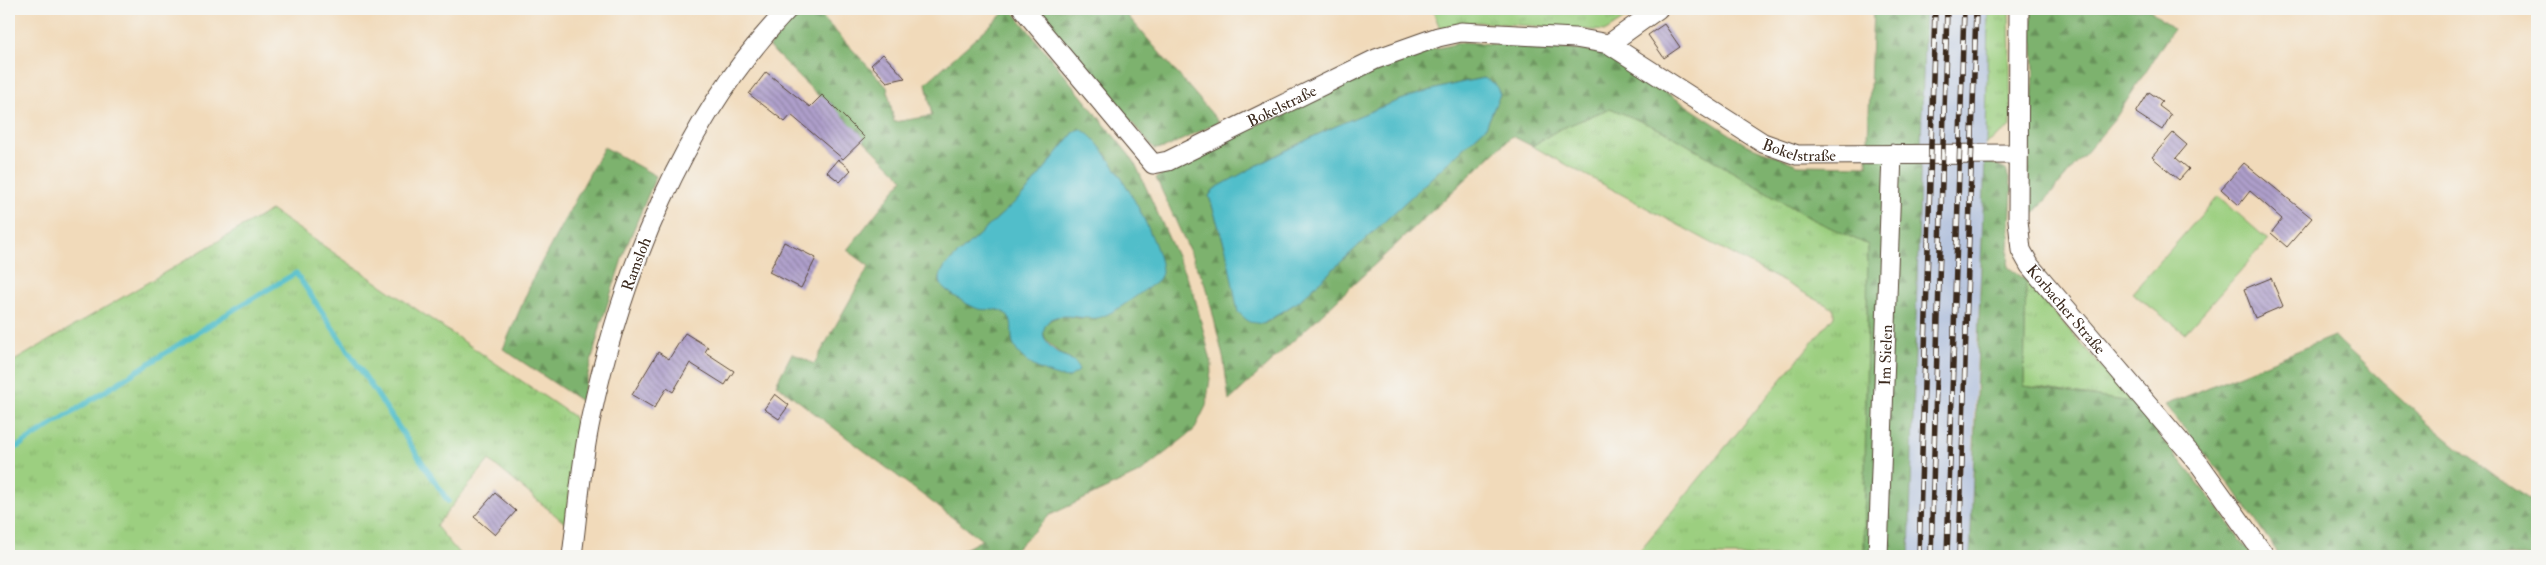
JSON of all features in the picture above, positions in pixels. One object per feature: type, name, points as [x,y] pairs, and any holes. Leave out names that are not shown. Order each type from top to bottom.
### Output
[{"type":"street","name":"Ramsloh","points":[[572,556],[590,419],[612,329],[638,255],[670,183],[714,104],[744,61],[788,9]]},
{"type":"street","name":"Bokelstraße","points":[[1023,9],[1153,164],[1168,161],[1376,59],[1438,37],[1461,32],[1575,38],[1609,44],[1749,135],[1797,155],[2018,154]]},
{"type":"street","points":[[1609,44],[1658,9]]},
{"type":"street","name":"Korbacher Straße","points":[[2019,9],[2018,220],[2021,250],[2030,266],[2200,465],[2265,556]]},
{"type":"street","name":"Im Sielen","points":[[1878,556],[1892,154]]},
{"type":"shaded area","points":[[1925,9],[1988,9],[1986,144],[1974,414],[1970,556],[1909,556]]},
{"type":"green space","points":[[801,9],[815,9],[887,87],[894,122],[932,116],[926,83],[1008,9],[1011,9],[1134,161],[1194,294],[1212,365],[1206,406],[1194,430],[1141,472],[1050,515],[1009,556],[951,556],[982,540],[776,384],[792,353],[814,364],[869,266],[847,250],[903,179],[769,47]],"holes":[[[1075,131],[1083,319],[1062,316],[1047,323],[1044,328],[1044,334],[1052,346],[1058,352],[1071,359],[1012,340],[1012,323],[1007,314],[997,310],[980,309],[971,306],[947,291],[940,280],[945,266],[1025,193]]]},
{"type":"green space","points":[[1040,9],[1122,9],[1219,122],[1165,148],[1154,149],[1038,11]]},
{"type":"green space","points":[[1432,9],[1640,9],[1606,31],[1475,22],[1440,28]]},
{"type":"green space","points":[[1873,9],[1925,9],[1909,556],[1864,556],[1868,245],[1810,218],[1666,132],[1610,108],[1558,130],[1532,146],[1512,136],[1229,401],[1224,361],[1207,289],[1156,178],[1328,88],[1413,54],[1463,42],[1605,52],[1745,144],[1798,165],[1867,166]],"holes":[[[1484,78],[1500,94],[1486,127],[1299,301],[1264,324],[1226,250],[1209,196],[1214,189],[1344,122],[1413,96]]]},
{"type":"green space","points":[[1988,9],[2009,9],[2011,127],[1986,144]]},
{"type":"green space","points":[[2031,9],[2149,9],[2173,29],[2115,119],[2026,223],[2034,69]]},
{"type":"green space","points":[[1610,108],[1666,132],[1810,218],[1868,245],[1864,556],[1635,556],[1834,316],[1834,309],[1532,146],[1558,130]]},
{"type":"green space","points":[[604,147],[656,176],[625,250],[601,324],[581,401],[503,349],[535,274]]},
{"type":"green space","points":[[1985,160],[2006,170],[2012,188],[2008,267],[2026,280],[2024,386],[2132,402],[2213,501],[2252,556],[1970,556]]},
{"type":"green space","points":[[2218,196],[2268,240],[2185,333],[2132,293]]},
{"type":"green space","points":[[271,210],[573,416],[577,427],[566,524],[489,460],[436,526],[461,556],[9,556],[9,364]]},
{"type":"green space","points":[[2026,280],[2132,402],[2024,386]]},
{"type":"green space","points":[[2334,336],[2431,426],[2482,467],[2537,504],[2537,556],[2280,556],[2232,487],[2165,405]]},
{"type":"water","points":[[1484,78],[1495,84],[1500,94],[1486,127],[1299,301],[1263,324],[1249,322],[1238,312],[1226,250],[1209,196],[1214,189],[1278,154],[1378,108],[1448,86]]},
{"type":"water","points":[[1080,129],[1091,137],[1104,151],[1131,194],[1153,240],[1160,258],[1162,272],[1157,282],[1108,314],[1094,318],[1061,316],[1048,322],[1044,329],[1046,341],[1057,352],[1076,363],[1079,371],[1068,378],[1042,371],[1019,354],[1014,346],[1011,321],[1008,315],[1002,311],[979,309],[970,306],[943,287],[940,279],[945,266],[1025,193],[1075,131]]},
{"type":"building","points":[[1664,24],[1680,47],[1664,58],[1648,35]]},
{"type":"building","points":[[883,54],[905,78],[887,82],[871,65]]},
{"type":"building","points":[[766,72],[810,107],[822,95],[865,138],[843,159],[791,115],[785,122],[749,94]]},
{"type":"building","points":[[2149,92],[2162,101],[2159,106],[2171,115],[2162,130],[2136,113]]},
{"type":"building","points":[[2173,133],[2187,145],[2176,158],[2189,169],[2179,180],[2152,157]]},
{"type":"building","points":[[838,159],[851,170],[840,182],[827,172]]},
{"type":"building","points":[[2244,163],[2312,218],[2287,247],[2271,233],[2282,219],[2250,191],[2239,205],[2221,189]]},
{"type":"building","points":[[784,242],[816,258],[801,288],[769,272]]},
{"type":"building","points":[[2271,278],[2283,306],[2255,318],[2244,289]]},
{"type":"building","points":[[685,333],[708,347],[705,352],[734,371],[725,385],[690,363],[673,392],[667,388],[654,408],[632,395],[658,352],[669,359]]},
{"type":"building","points":[[775,394],[789,405],[779,419],[764,409]]},
{"type":"building","points":[[495,493],[516,511],[495,535],[474,517]]},
{"type":"waterway","points":[[9,452],[238,307],[296,273],[448,501]]},
{"type":"railway","points":[[1919,556],[1935,9]]},
{"type":"railway","points":[[1931,556],[1947,9]]},
{"type":"railway","points":[[1947,556],[1964,9]]},
{"type":"railway","points":[[1959,556],[1976,9]]}]
